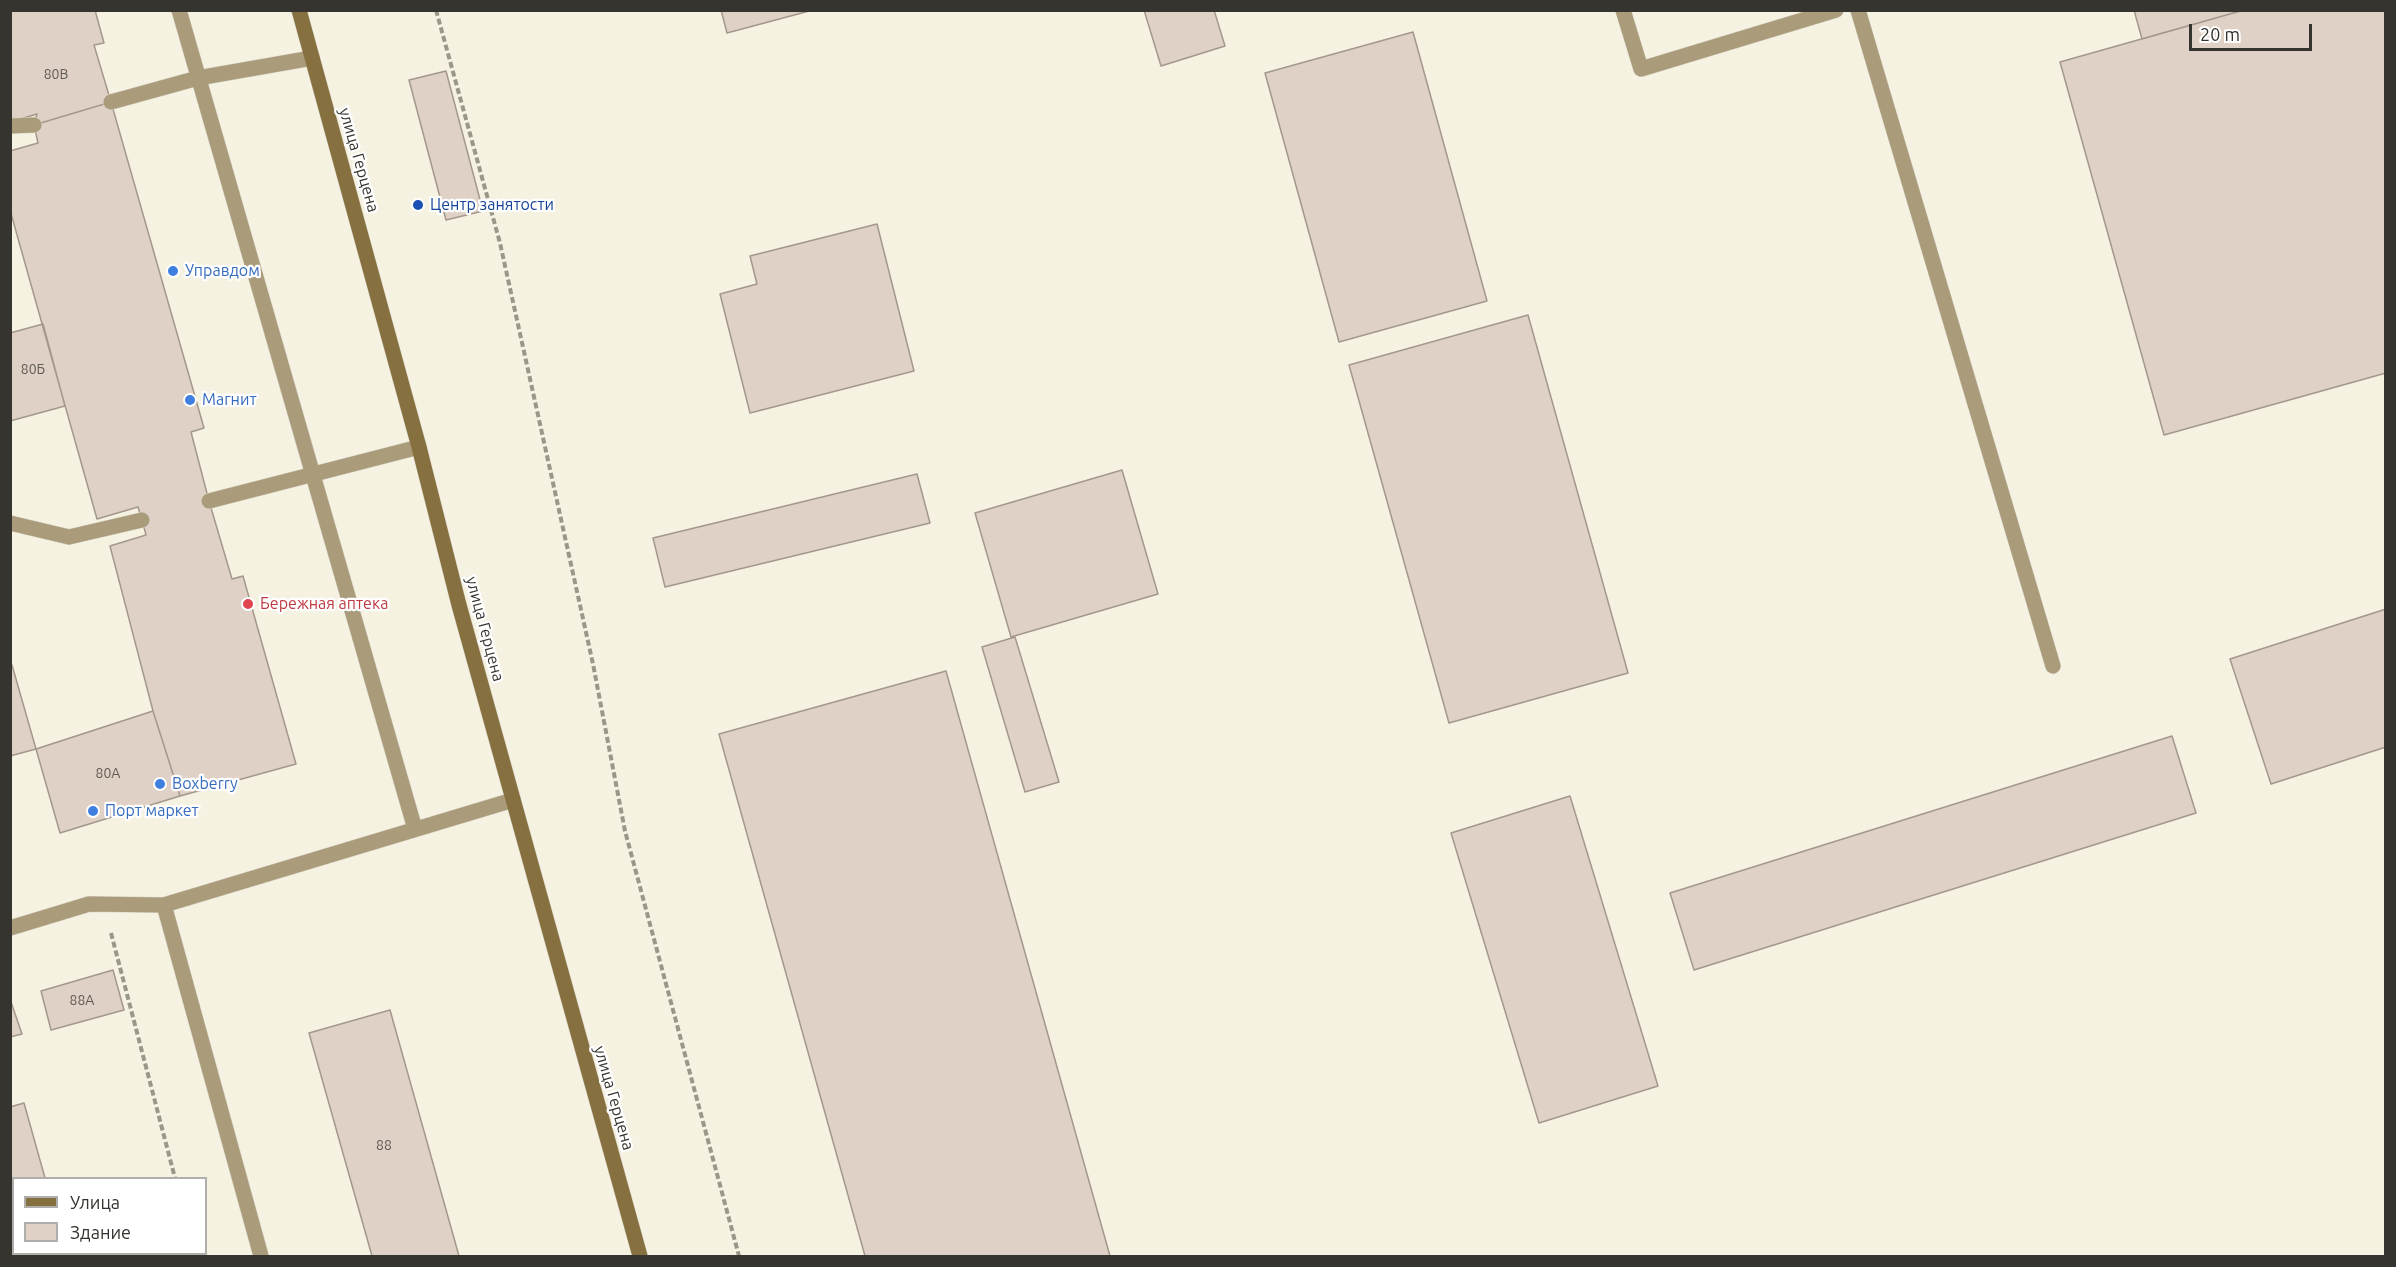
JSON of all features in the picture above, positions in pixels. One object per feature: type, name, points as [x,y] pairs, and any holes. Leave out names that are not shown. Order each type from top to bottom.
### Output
[{"type":"main road","name":"улица Герцена","points":[[299,10],[419,447],[459,605],[640,1257]]},
{"type":"lane","points":[[179,10],[415,829]]},
{"type":"lane","points":[[1623,10],[1641,69],[1836,10]]},
{"type":"lane","points":[[1858,10],[2053,666]]},
{"type":"lane","points":[[111,102],[198,78],[312,58]]},
{"type":"lane","points":[[10,126],[34,125]]},
{"type":"lane","points":[[209,501],[419,447]]},
{"type":"lane","points":[[10,523],[69,537],[142,520]]},
{"type":"lane","points":[[10,928],[89,904],[164,905],[513,800]]},
{"type":"lane","points":[[164,905],[261,1257]]},
{"type":"path","points":[[436,10],[500,243],[593,664],[625,831],[739,1257]]},
{"type":"path","points":[[104,904],[175,1177]]},
{"type":"building","points":[[10,10],[95,10],[104,43],[94,45],[111,102],[34,125],[37,114],[10,122]]},
{"type":"building","points":[[721,10],[813,10],[727,33]]},
{"type":"building","points":[[1144,10],[1214,10],[1225,46],[1161,66]]},
{"type":"building","points":[[2134,10],[2244,10],[2142,39]]},
{"type":"building","points":[[2244,10],[2386,10],[2386,373],[2164,435],[2060,62]]},
{"type":"building","points":[[1413,32],[1487,301],[1339,342],[1265,73]]},
{"type":"building","points":[[446,71],[483,211],[446,220],[409,80]]},
{"type":"building","points":[[111,102],[204,428],[191,432],[209,501],[232,579],[243,576],[296,764],[180,796],[153,711],[110,546],[146,535],[142,520],[138,507],[97,519],[10,210],[10,151],[38,143],[34,125]]},
{"type":"building","points":[[877,224],[914,371],[750,413],[720,294],[757,284],[750,256]]},
{"type":"building","points":[[1528,315],[1628,673],[1449,723],[1349,365]]},
{"type":"building","points":[[43,324],[65,406],[10,421],[10,333]]},
{"type":"building","points":[[1122,470],[1158,594],[1011,637],[975,513]]},
{"type":"building","points":[[917,474],[930,523],[665,587],[653,538]]},
{"type":"building","points":[[2386,609],[2386,747],[2271,784],[2230,659]]},
{"type":"building","points":[[1015,637],[1059,782],[1025,792],[982,647]]},
{"type":"building","points":[[12,665],[36,749],[10,756],[10,666]]},
{"type":"building","points":[[946,671],[1110,1256],[865,1256],[719,734]]},
{"type":"building","points":[[153,711],[180,796],[60,833],[36,749]]},
{"type":"building","points":[[2172,736],[2196,813],[1694,970],[1670,893]]},
{"type":"building","points":[[1570,796],[1658,1086],[1539,1123],[1451,833]]},
{"type":"building","points":[[113,970],[124,1010],[51,1030],[41,991]]},
{"type":"building","points":[[10,999],[22,1034],[10,1037]]},
{"type":"building","points":[[390,1010],[459,1256],[372,1256],[309,1033]]},
{"type":"building","points":[[24,1103],[45,1177],[12,1177],[12,1255],[67,1256],[10,1256],[10,1107]]},
{"type":"place","name":"Центр занятости","points":[[418,205]]},
{"type":"place","name":"Управдом","points":[[173,271]]},
{"type":"place","name":"Магнит","points":[[190,400]]},
{"type":"place","name":"Бережная аптека","points":[[248,604]]},
{"type":"place","name":"Boxberry","points":[[160,784]]},
{"type":"place","name":"Порт маркет","points":[[93,811]]}]
